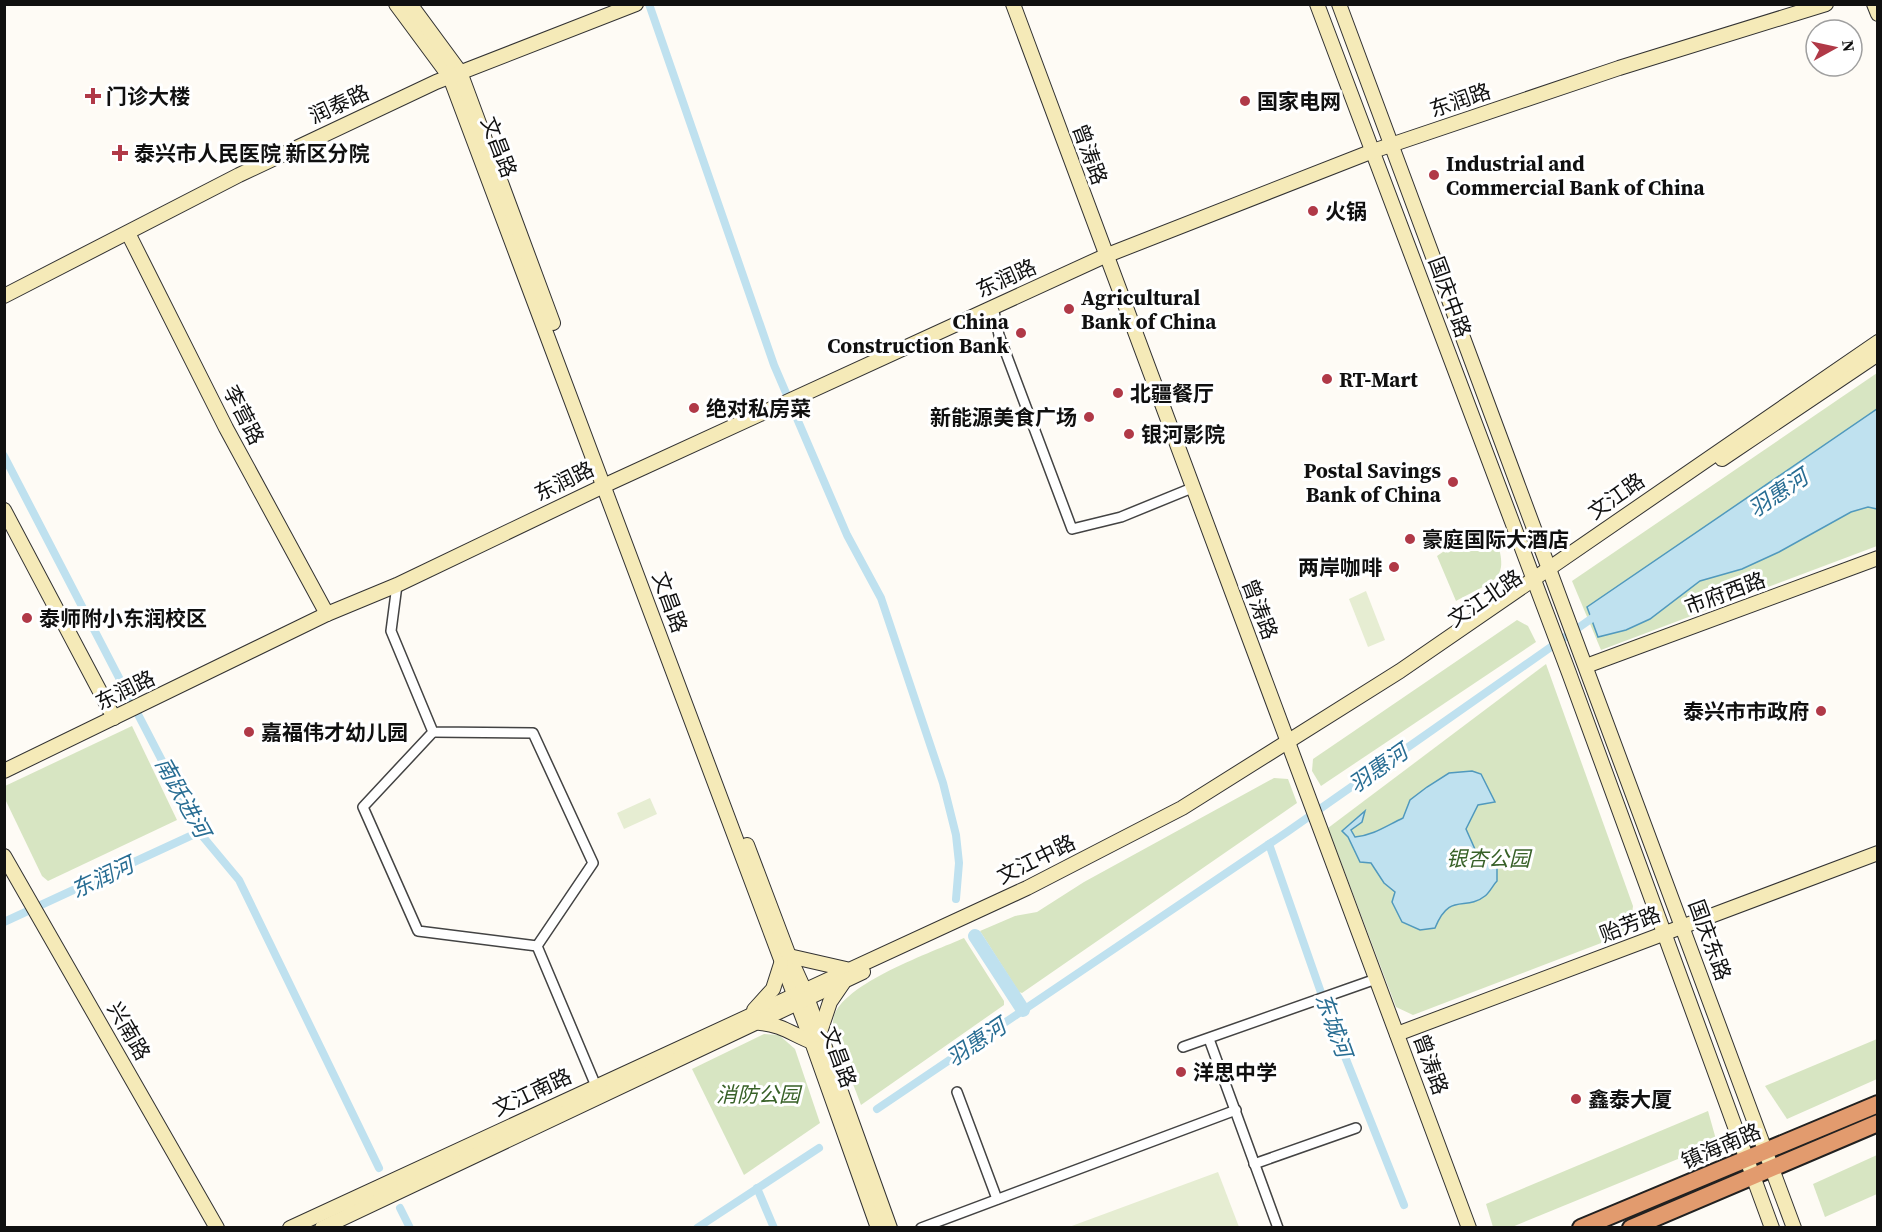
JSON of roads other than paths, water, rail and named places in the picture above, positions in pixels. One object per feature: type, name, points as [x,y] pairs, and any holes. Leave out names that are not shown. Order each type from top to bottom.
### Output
[{"type":"highway","name":"镇海南路","points":[[1631,1227],[1752,1176],[1768,1160],[1878,1104]]},
{"type":"highway","name":"镇海南路","points":[[1581,1227],[1747,1159],[1768,1160],[1878,1123]]},
{"type":"main road","name":"文昌路","points":[[396,4],[455,75]]},
{"type":"main road","name":"文昌路","points":[[410,4],[455,75],[785,960],[890,1227]]},
{"type":"main road","name":"润泰路","points":[[4,296],[239,175],[455,75],[636,4]]},
{"type":"main road","name":"曾涛路","points":[[1013,4],[1105,256],[1469,1227]]},
{"type":"main road","name":"国庆中路","points":[[1317,4],[1542,603]]},
{"type":"main road","name":"国庆东路","points":[[1340,4],[1794,1227]]},
{"type":"main road","name":"东润路","points":[[4,771],[327,614],[397,585],[608,483],[1105,256],[1373,151],[1619,68],[1826,4]]},
{"type":"main road","points":[[1874,4],[1878,14]]},
{"type":"main road","name":"李营路","points":[[128,233],[226,428],[327,614]]},
{"type":"main road","name":"文江路","points":[[1290,748],[1382,684],[1534,585],[1878,342]]},
{"type":"main road","name":"文江北路","points":[[1551,572],[1878,354]]},
{"type":"main road","points":[[4,510],[111,720]]},
{"type":"main road","name":"市府西路","points":[[1586,666],[1878,558]]},
{"type":"main road","name":"国庆东路","points":[[1542,603],[1772,1227]]},
{"type":"main road","name":"文江中路","points":[[800,997],[1027,888],[1182,808],[1290,748]]},
{"type":"main road","name":"贻芳路","points":[[1397,1034],[1878,853]]},
{"type":"main road","name":"兴南路","points":[[4,856],[217,1227]]},
{"type":"main road","points":[[785,960],[846,975],[830,1002],[816,1039],[789,1033],[778,1024],[754,1019],[773,989],[785,960]]},
{"type":"main road","name":"文江南路","points":[[322,1227],[800,997]]},
{"type":"main road","name":"文江南路","points":[[290,1227],[596,1086],[754,1019]]},
{"type":"main road","name":"文昌路","points":[[816,1039],[878,1227]]},
{"type":"street","points":[[993,307],[999,335],[1072,529],[1121,517],[1192,488]]},
{"type":"street","points":[[397,585],[391,631],[433,732]]},
{"type":"street","points":[[433,732],[533,733],[593,863],[537,946],[418,932],[363,807],[433,732]]},
{"type":"street","points":[[537,946],[596,1086]]},
{"type":"street","points":[[1183,1047],[1286,1013],[1376,979]]},
{"type":"street","points":[[1209,1039],[1278,1227]]},
{"type":"street","points":[[957,1092],[997,1199]]},
{"type":"street","points":[[921,1227],[1236,1110]]},
{"type":"street","points":[[1254,1164],[1356,1128]]},
{"type":"water","points":[[1877,409],[1877,509],[1868,507],[1851,512],[1779,552],[1742,569],[1700,581],[1650,619],[1626,630],[1598,637],[1587,607]]},
{"type":"water","points":[[1472,771],[1481,774],[1495,802],[1478,805],[1466,829],[1478,856],[1489,854],[1497,867],[1497,881],[1487,894],[1478,900],[1458,904],[1446,910],[1435,928],[1420,930],[1402,922],[1392,902],[1395,892],[1384,883],[1371,863],[1360,862],[1348,837],[1342,831],[1365,811],[1362,822],[1351,830],[1355,837],[1380,830],[1403,818],[1410,800],[1427,787],[1449,773]]},
{"type":"waterway","points":[[649,4],[774,365],[847,535],[881,598],[943,783],[956,835],[959,863],[956,899]]},
{"type":"waterway","name":"南跃进河","points":[[4,456],[199,832],[239,880],[379,1168]]},
{"type":"waterway","name":"羽惠河","points":[[877,1109],[1287,832],[1598,614]]},
{"type":"waterway","name":"东润河","points":[[4,922],[199,832]]},
{"type":"waterway","name":"东城河","points":[[1269,844],[1332,1024],[1404,1205]]},
{"type":"waterway","points":[[975,936],[1023,1010]]},
{"type":"waterway","name":"羽惠河","points":[[697,1228],[819,1148]]},
{"type":"waterway","points":[[757,1188],[774,1228]]},
{"type":"waterway","name":"南跃进河","points":[[400,1208],[410,1228]]},
{"type":"place","name":"门诊大楼","points":[[93,96]]},
{"type":"place","name":"国家电网","points":[[1245,101]]},
{"type":"place","name":"泰兴市人民医院 新区分院","points":[[120,153]]},
{"type":"place","name":"Industrial and Commercial Bank of China","points":[[1434,175]]},
{"type":"place","name":"火锅","points":[[1313,211]]},
{"type":"place","name":"Agricultural Bank of China","points":[[1069,309]]},
{"type":"place","name":"China Construction Bank","points":[[1021,333]]},
{"type":"place","name":"RT-Mart","points":[[1327,379]]},
{"type":"place","name":"北疆餐厅","points":[[1118,393]]},
{"type":"place","name":"绝对私房菜","points":[[694,408]]},
{"type":"place","name":"新能源美食广场","points":[[1089,417]]},
{"type":"place","name":"银河影院","points":[[1129,434]]},
{"type":"place","name":"Postal Savings Bank of China","points":[[1453,482]]},
{"type":"place","name":"豪庭国际大酒店","points":[[1410,539]]},
{"type":"place","name":"两岸咖啡","points":[[1394,567]]},
{"type":"place","name":"泰师附小东润校区","points":[[27,618]]},
{"type":"place","name":"泰兴市市政府","points":[[1821,711]]},
{"type":"place","name":"嘉福伟才幼儿园","points":[[249,732]]},
{"type":"place","name":"洋思中学","points":[[1181,1072]]},
{"type":"place","name":"鑫泰大厦","points":[[1576,1099]]},
{"type":"park label","name":"银杏公园","points":[[1488,858]]},
{"type":"park label","name":"消防公园","points":[[758,1094]]}]
